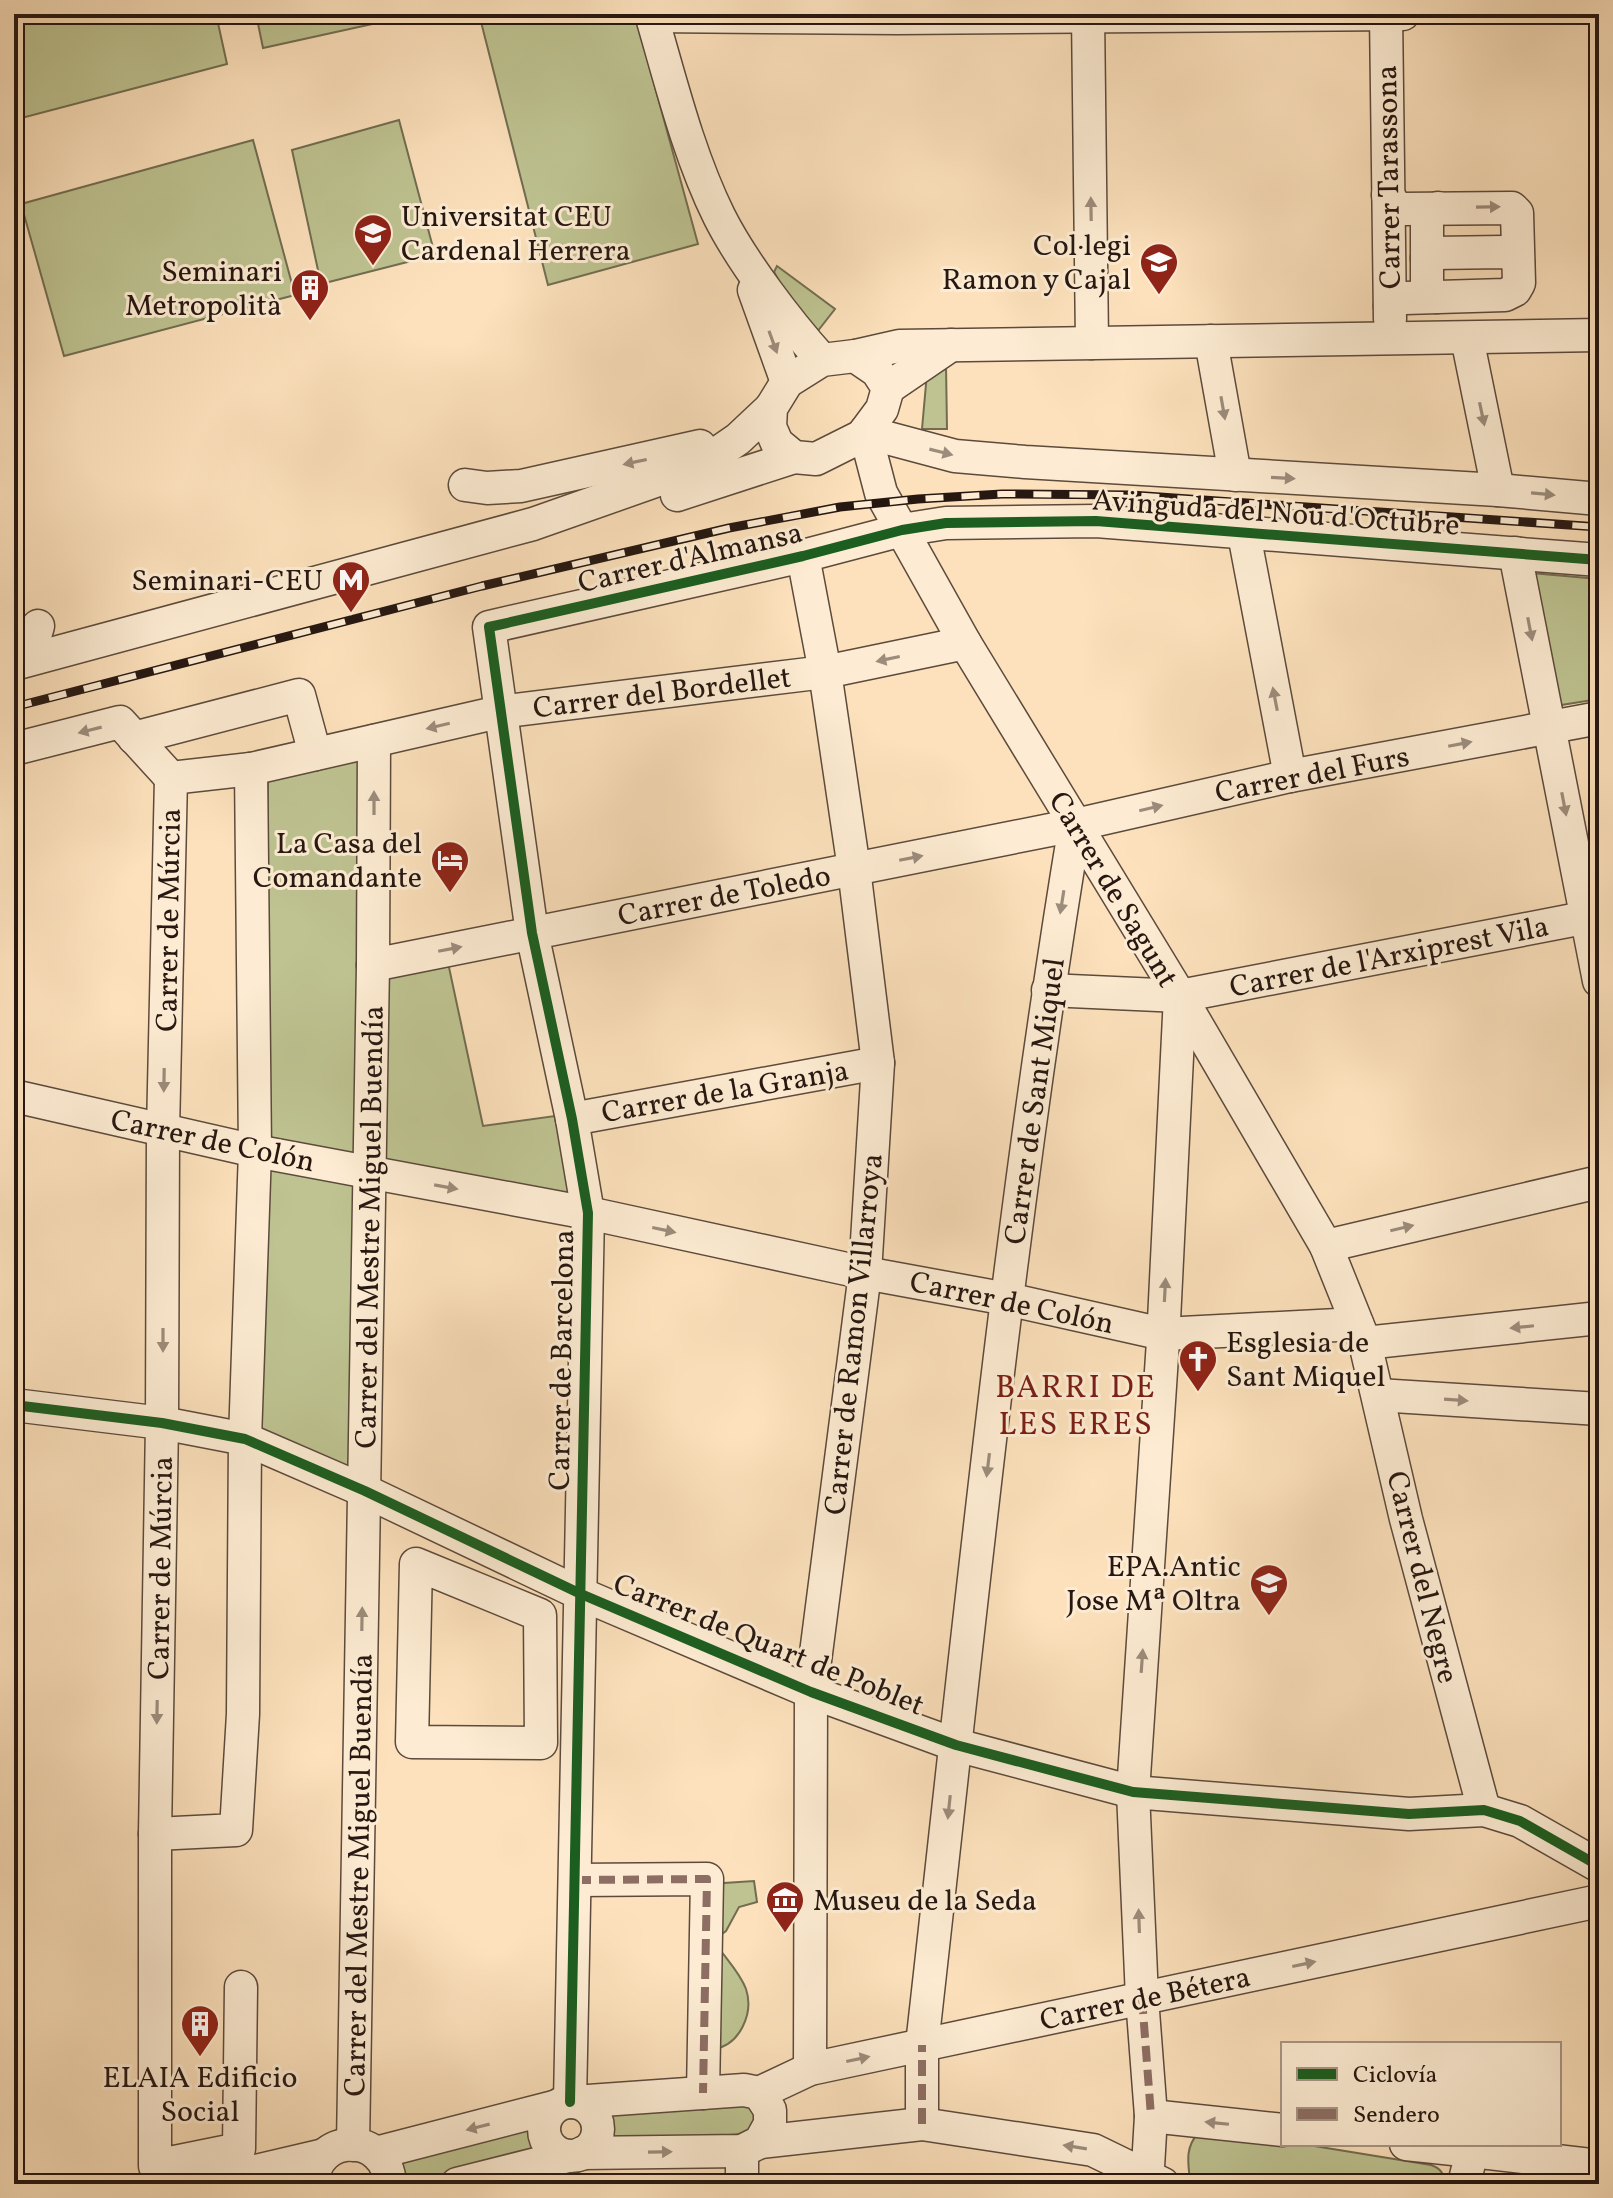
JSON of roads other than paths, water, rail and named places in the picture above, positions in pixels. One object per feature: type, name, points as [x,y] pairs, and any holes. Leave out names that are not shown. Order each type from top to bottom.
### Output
[{"type":"street","name":"Carrer Tarassona","points":[[1386,14],[1390,340]]},
{"type":"street","points":[[822,360],[800,335],[720,217],[687,135],[652,15],[1403,14]]},
{"type":"street","points":[[1088,15],[1092,343]]},
{"type":"street","points":[[1388,195],[1395,206],[1403,209],[1512,208],[1517,213],[1519,283],[1511,293],[1398,298],[1390,306]]},
{"type":"street","points":[[1436,297],[1429,294],[1427,289],[1427,218],[1428,213],[1438,208]]},
{"type":"street","points":[[740,250],[779,395],[770,427],[777,443],[880,486]]},
{"type":"street","points":[[1427,258],[1433,253],[1504,252],[1515,255],[1518,263]]},
{"type":"street","points":[[14,664],[533,524],[675,474],[709,459],[738,439],[779,395],[822,360],[899,346],[1599,335]]},
{"type":"street","points":[[1467,338],[1498,490]]},
{"type":"street","points":[[1211,341],[1235,475]]},
{"type":"street","points":[[533,524],[649,506],[818,461],[873,436],[888,388],[952,345]]},
{"type":"street","points":[[855,356],[877,371],[888,388]]},
{"type":"street","name":"Avinguda del Nou d'Octubre","points":[[873,436],[955,456],[1599,499]]},
{"type":"street","name":"Carrer de Sagunt","points":[[873,436],[880,486],[902,530],[965,643],[1180,996],[1326,1246],[1361,1334]]},
{"type":"street","points":[[465,485],[487,488],[521,486],[738,439]]},
{"type":"street","points":[[649,506],[714,481],[818,461]]},
{"type":"street","name":"Avinguda del Nou d'Octubre","points":[[902,530],[946,523],[1096,521],[1599,560]]},
{"type":"street","name":"Carrer d'Almansa","points":[[489,627],[803,556],[902,530]]},
{"type":"street","points":[[1244,534],[1290,776]]},
{"type":"street","points":[[1515,553],[1592,917],[1599,981]]},
{"type":"street","name":"Carrer de Ramon Villarroya","points":[[803,556],[825,672],[878,1063],[865,1273],[811,1692],[810,2069]]},
{"type":"street","points":[[14,651],[33,643],[38,626]]},
{"type":"street","name":"Carrer de Barcelona","points":[[489,627],[532,933],[572,1119],[588,1213],[575,1880],[566,2104]]},
{"type":"street","name":"Carrer del Bordellet","points":[[171,778],[251,769],[499,712],[825,672],[965,643]]},
{"type":"street","points":[[134,738],[299,695],[315,754]]},
{"type":"street","name":"Carrer del Furs","points":[[1075,825],[1290,776],[1599,718]]},
{"type":"street","points":[[14,749],[120,722],[171,778]]},
{"type":"street","name":"Carrer del Mestre Miguel Buendía","points":[[342,2159],[361,1708],[374,741]]},
{"type":"street","points":[[155,1834],[236,1830],[243,1714],[245,1439],[255,1151],[251,769]]},
{"type":"street","name":"Carrer de Múrcia","points":[[171,778],[163,1131],[155,1834],[155,2166],[239,2149],[241,1987]]},
{"type":"street","name":"Carrer de Toledo","points":[[373,965],[1075,825]]},
{"type":"street","name":"Carrer de Sant Miquel","points":[[922,2124],[922,2045],[1007,1299],[1048,990],[1075,825]]},
{"type":"street","name":"Carrer de l'Arxiprest Vila","points":[[1048,990],[1180,996],[1592,917]]},
{"type":"street","points":[[457,2184],[575,2162],[751,2146],[922,2124],[1093,2150],[1152,2181],[1133,1792],[1163,1334],[1180,996]]},
{"type":"street","name":"Carrer de la Granja","points":[[572,1119],[878,1063]]},
{"type":"street","name":"Carrer de Colón","points":[[14,1096],[255,1151],[588,1213],[1163,1334],[1361,1334],[1599,1318]]},
{"type":"street","points":[[1326,1246],[1599,1182]]},
{"type":"street","name":"Carrer del Negre","points":[[1361,1334],[1409,1532],[1484,1810]]},
{"type":"street","points":[[1378,1395],[1599,1409]]},
{"type":"street","name":"Carrer de Quart de Poblet","points":[[14,1405],[162,1423],[245,1439],[365,1491],[581,1594],[811,1692],[956,1745],[1133,1792],[1409,1814],[1484,1810],[1531,1827],[1599,1866]]},
{"type":"street","points":[[416,1564],[540,1615],[541,1743],[412,1742],[413,1708],[416,1564]]},
{"type":"street","points":[[361,1708],[413,1708]]},
{"type":"street","points":[[575,1880],[707,1879],[703,2093]]},
{"type":"street","name":"Carrer de Bétera","points":[[201,2184],[342,2159],[566,2104],[744,2090],[759,2093],[810,2069],[1599,1901]]},
{"type":"street","points":[[742,2184],[751,2146],[770,2124],[770,2110],[759,2093]]},
{"type":"street","points":[[566,2104],[588,2108],[597,2121],[594,2144],[575,2162],[546,2141],[544,2123],[566,2104]]},
{"type":"street","points":[[1151,2116],[1281,2130]]},
{"type":"street","points":[[1425,2146],[1599,2166]]},
{"type":"street","points":[[1464,2184],[1472,2151]]},
{"type":"street","points":[[342,2159],[388,2170],[390,2184]]},
{"type":"railway","points":[[14,707],[482,586],[729,528],[840,507],[1002,494],[1131,495],[1599,527]]},
{"type":"place","name":"Universitat CEU Cardenal Herrera","points":[[373,267]]},
{"type":"place","name":"Col·legi Ramon y Cajal","points":[[1159,296]]},
{"type":"place","name":"Seminari Metropolità","points":[[310,322]]},
{"type":"place","name":"Seminari-CEU","points":[[351,614]]},
{"type":"place","name":"La Casa del Comandante","points":[[450,894]]},
{"type":"place","name":"Esglesia de Sant Miquel","points":[[1198,1393]]},
{"type":"place","name":"EPA.Antic Jose Mª Oltra","points":[[1269,1617]]},
{"type":"place","name":"Museu de la Seda","points":[[785,1934]]},
{"type":"place","name":"ELAIA Edificio Social","points":[[200,2058]]},
{"type":"district","name":"BARRI DE LES ERES","points":[[1076,1404]]}]
